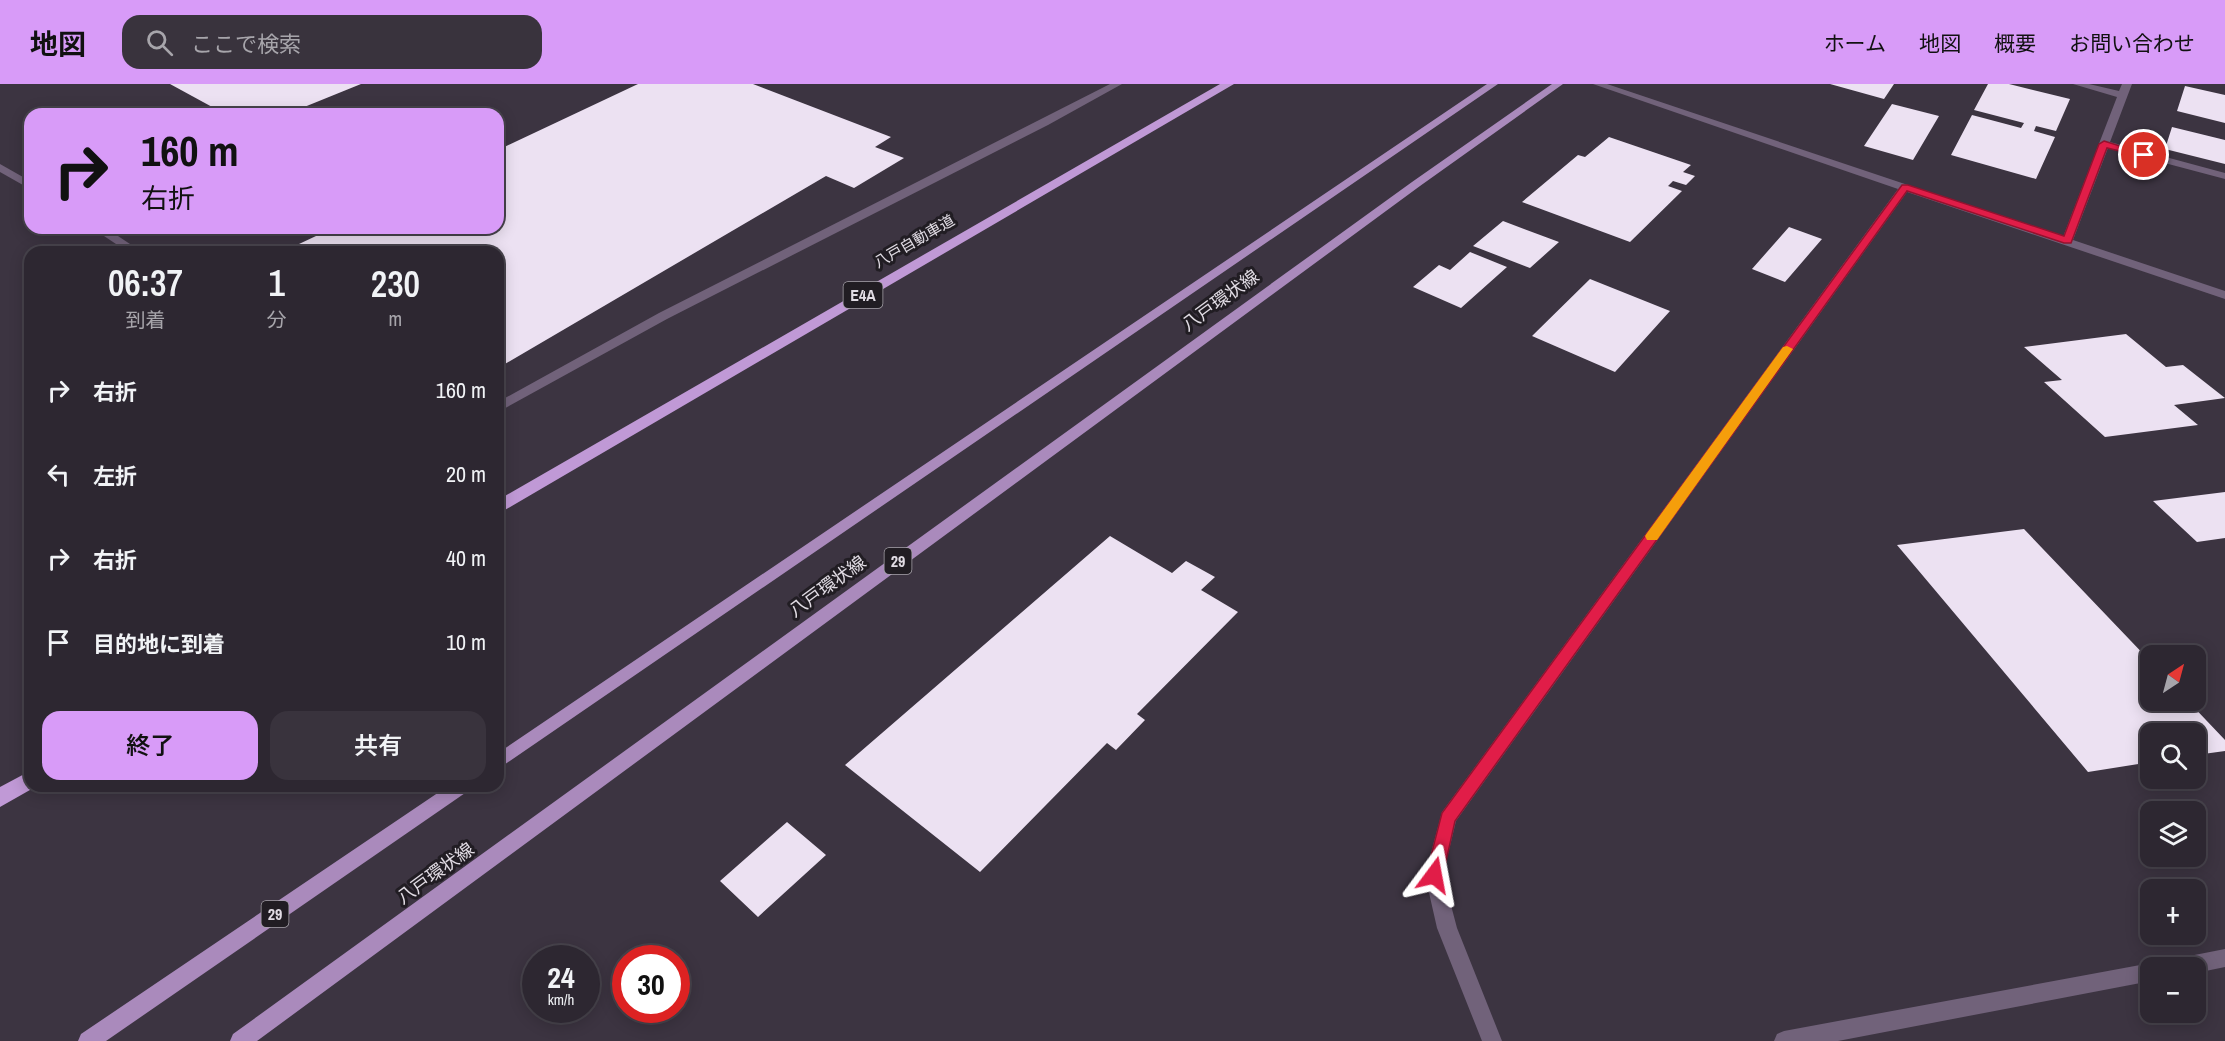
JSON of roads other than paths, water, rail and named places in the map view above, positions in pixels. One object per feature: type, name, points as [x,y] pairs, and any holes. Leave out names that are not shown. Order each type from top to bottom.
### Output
[{"type":"highway","name":"八戸自動車道","points":[[504,505],[1228,84]]},
{"type":"highway","points":[[0,798],[24,784]]},
{"type":"main road","name":"八戸環状線","points":[[504,758],[1493,84]]},
{"type":"main road","name":"八戸環状線","points":[[240,1041],[1416,184],[1558,84]]},
{"type":"main road","name":"29","points":[[88,1041],[453,792]]},
{"type":"street","points":[[504,405],[663,316],[1117,84]]},
{"type":"street","points":[[1598,84],[2225,295]]},
{"type":"street","points":[[2067,241],[2124,89],[2078,84]]},
{"type":"street","points":[[2104,144],[2225,176]]},
{"type":"street","points":[[0,167],[24,182]]},
{"type":"street","points":[[1492,1041],[1447,928],[1434,875],[1448,818],[1905,187]]},
{"type":"street","points":[[108,234],[126,246]]},
{"type":"street","points":[[2206,962],[2225,958]]},
{"type":"street","points":[[1784,1041],[2140,974]]}]
